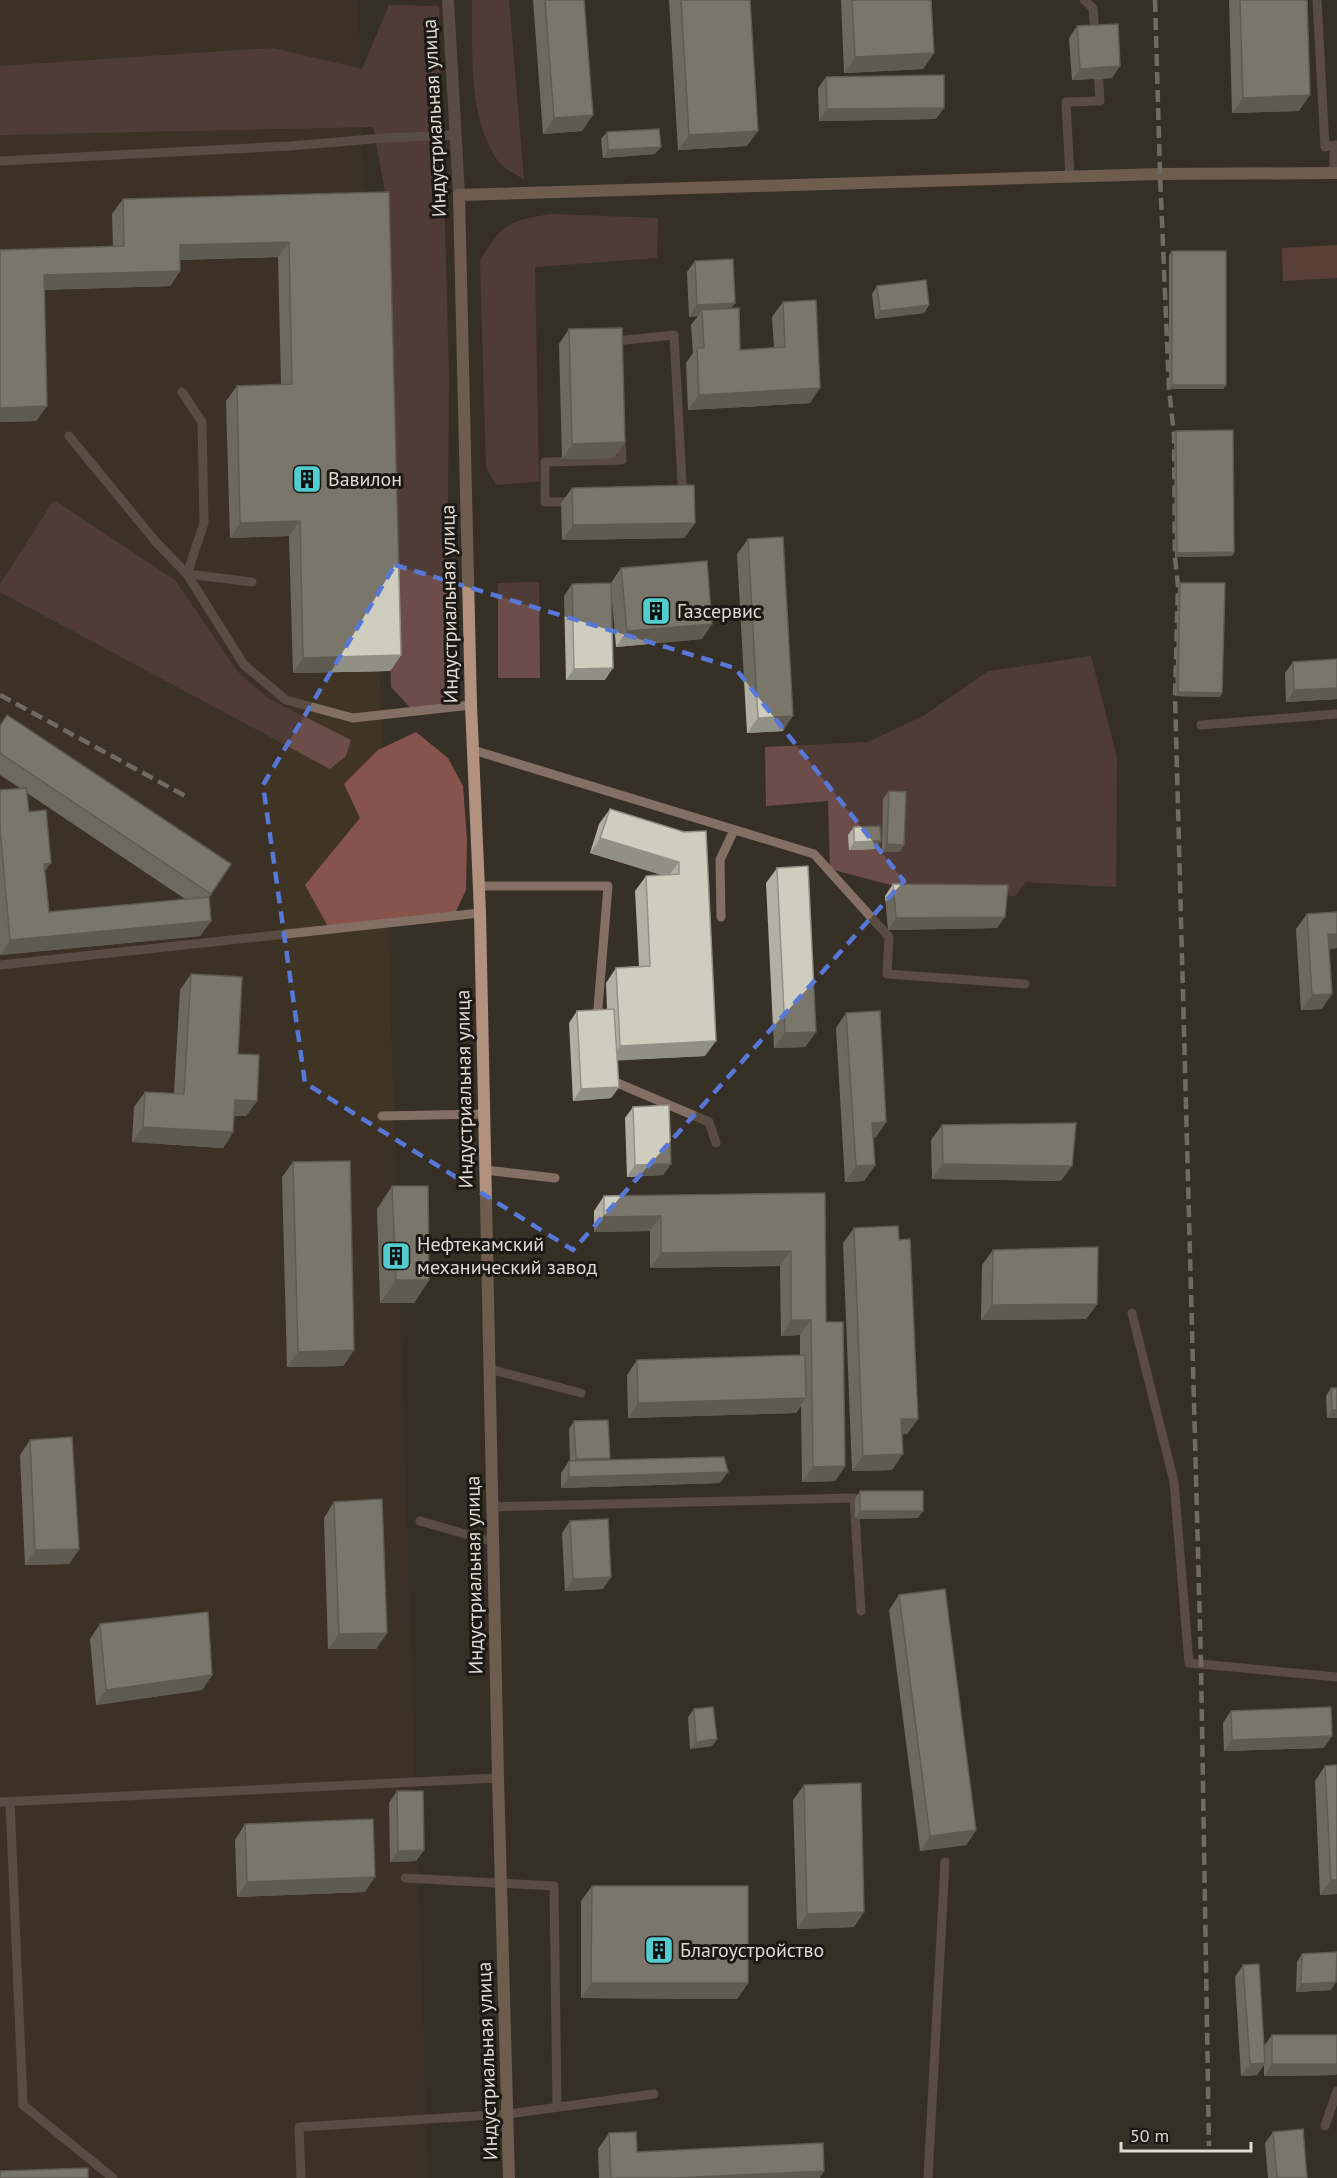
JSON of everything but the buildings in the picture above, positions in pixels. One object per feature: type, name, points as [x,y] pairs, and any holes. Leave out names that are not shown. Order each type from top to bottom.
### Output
[{"type":"main road","points":[[459,195],[1160,174],[1336,173]]},
{"type":"main road","name":"Индустриальная улица","points":[[459,195],[471,705],[480,913],[498,1778],[509,2178]]},
{"type":"street","name":"Индустриальная улица","points":[[448,0],[459,195]]},
{"type":"lane","points":[[1084,0],[1093,4],[1096,43]]},
{"type":"lane","points":[[1317,0],[1325,147],[1335,146],[1336,173]]},
{"type":"lane","points":[[1070,177],[1066,102],[1100,102],[1097,55]]},
{"type":"lane","points":[[0,161],[456,135]]},
{"type":"lane","points":[[674,334],[683,500],[545,502],[545,462],[622,460],[616,341],[674,334]]},
{"type":"lane","points":[[182,392],[202,422],[204,523],[188,574]]},
{"type":"lane","points":[[69,436],[156,542],[188,574],[244,665],[286,700],[353,718],[471,705]]},
{"type":"lane","points":[[188,574],[252,582]]},
{"type":"lane","points":[[1202,725],[1337,714]]},
{"type":"lane","points":[[473,750],[814,854],[888,937],[887,974],[1025,984]]},
{"type":"lane","points":[[721,917],[720,860],[734,830]]},
{"type":"lane","points":[[479,886],[608,886],[596,1037]]},
{"type":"lane","points":[[0,965],[480,913]]},
{"type":"lane","points":[[604,1076],[709,1122],[716,1143]]},
{"type":"lane","points":[[382,1116],[484,1114]]},
{"type":"lane","points":[[485,1170],[555,1178]]},
{"type":"lane","points":[[1132,1313],[1174,1482],[1189,1663],[1337,1677]]},
{"type":"lane","points":[[489,1369],[581,1393]]},
{"type":"lane","points":[[492,1507],[854,1498],[861,1611]]},
{"type":"lane","points":[[420,1521],[493,1542]]},
{"type":"lane","points":[[113,2178],[23,2105],[5,1802],[498,1778]]},
{"type":"lane","points":[[928,2178],[945,1862]]},
{"type":"lane","points":[[405,1878],[554,1886],[557,2107]]},
{"type":"lane","points":[[1325,2126],[1337,2091]]},
{"type":"lane","points":[[301,2178],[299,2127],[508,2114],[654,2094]]},
{"type":"highlighted area","points":[[395,565],[735,668],[904,881],[573,1250],[305,1083],[263,785]]},
{"type":"shaded area","points":[[0,0],[358,0],[428,2178],[0,2178]]},
{"type":"shaded area","points":[[472,0],[509,0],[524,180],[498,161],[481,124],[476,104],[472,62]]},
{"type":"shaded area","points":[[389,5],[439,6],[449,377],[446,711],[417,715],[391,687],[379,208],[386,197],[373,127],[0,135],[0,66],[273,48],[362,69]]},
{"type":"shaded area","points":[[551,214],[658,218],[657,258],[535,267],[539,481],[496,485],[486,467],[480,261],[494,239],[508,226],[525,219]]},
{"type":"shaded area","points":[[1337,245],[1337,278],[1283,281],[1282,248]]},
{"type":"shaded area","points":[[54,500],[175,580],[237,671],[269,699],[351,740],[346,756],[330,769],[0,592],[0,584]]},
{"type":"shaded area","points":[[539,582],[540,678],[498,678],[498,583]]},
{"type":"shaded area","points":[[1091,656],[1117,758],[1116,887],[1026,882],[1015,896],[917,892],[830,869],[828,801],[766,806],[765,747],[868,742],[925,715],[988,671]]},
{"type":"shaded area","points":[[416,732],[448,758],[463,786],[467,840],[466,890],[452,920],[331,932],[305,885],[360,818],[344,784],[378,750]]},
{"type":"railway","points":[[1155,0],[1169,389],[1174,435],[1175,557],[1178,586],[1175,696],[1201,1664],[1209,2146]]},
{"type":"railway","points":[[0,695],[189,798]]},
{"type":"place","name":"Вавилон","points":[[307,479]]},
{"type":"place","name":"Газсервис","points":[[656,611]]},
{"type":"place","name":"Нефтекамский механический завод","points":[[396,1256]]},
{"type":"place","name":"Благоустройство","points":[[659,1950]]}]
